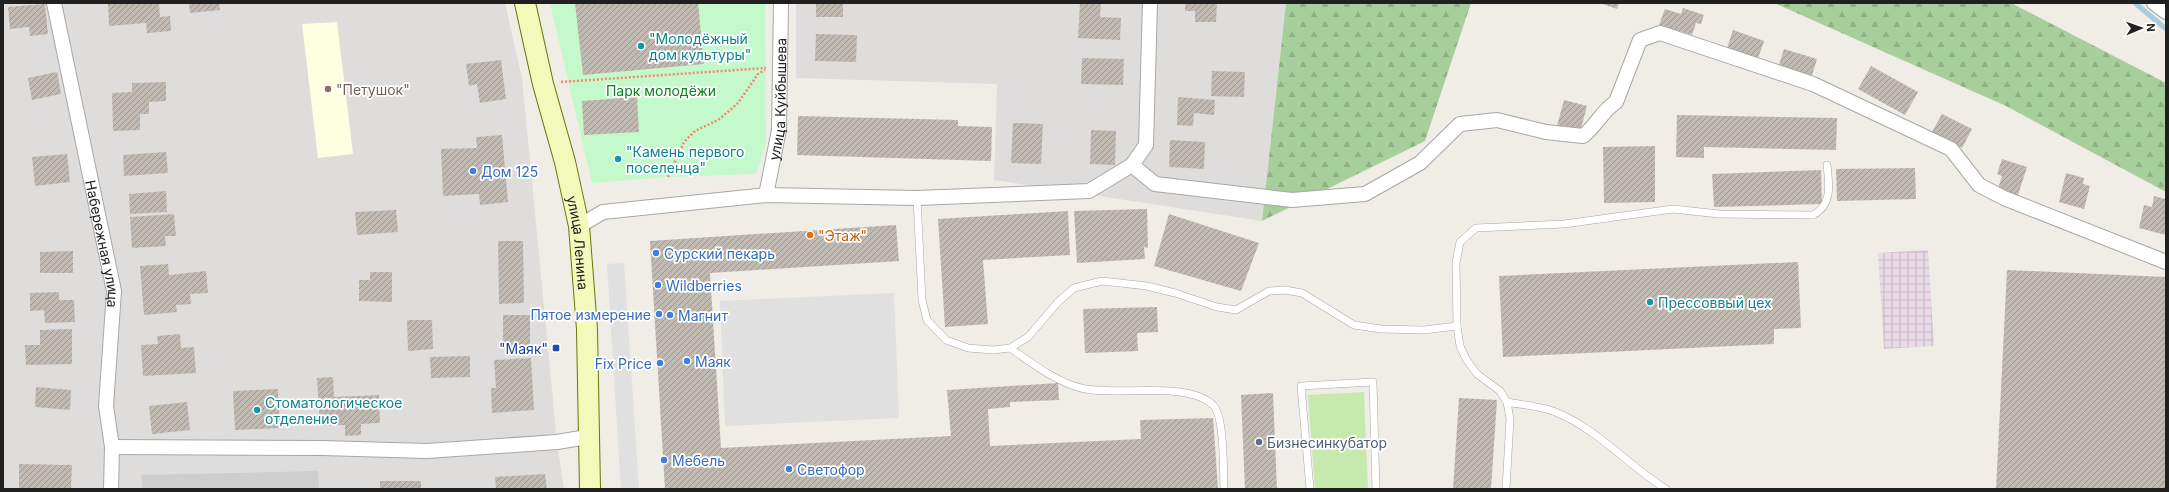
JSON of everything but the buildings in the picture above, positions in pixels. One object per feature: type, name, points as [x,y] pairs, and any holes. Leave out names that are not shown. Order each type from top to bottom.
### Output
[{"type":"main road","name":"улица Ленина","points":[[525,3],[543,84],[565,162],[579,226],[587,329],[590,489]]},
{"type":"street","name":"Набережная улица","points":[[54,3],[114,291],[106,406],[112,447],[111,489]]},
{"type":"street","name":"улица Куйбышева","points":[[766,195],[779,130],[781,3]]},
{"type":"street","points":[[579,226],[603,212],[766,195],[917,198],[1089,191],[1132,165],[1146,145],[1150,3]]},
{"type":"street","points":[[2154,3],[2166,12]]},
{"type":"street","points":[[1132,165],[1155,184],[1292,200],[1365,194],[1420,163],[1460,124],[1497,120],[1546,132],[1583,136],[1592,129],[1607,108],[1616,102],[1640,40],[1660,33],[1813,84],[1951,149],[1979,184],[2004,198],[2166,262]]},
{"type":"street","points":[[112,447],[322,448],[427,451],[557,442],[588,437]]},
{"type":"lane","points":[[1506,489],[1510,419],[1507,402],[1500,391],[1477,374],[1466,359],[1460,346],[1456,263],[1460,242],[1476,228],[1564,224],[1673,209],[1719,214],[1814,215],[1821,211],[1829,196],[1827,165]]},
{"type":"lane","points":[[917,198],[922,300],[927,320],[946,340],[968,348],[993,350],[1010,348],[1028,337],[1058,302],[1074,288],[1102,281],[1147,286],[1175,293],[1217,307],[1236,310],[1269,291],[1285,290],[1302,293],[1354,325],[1381,329],[1424,330],[1458,326]]},
{"type":"lane","points":[[1010,348],[1046,372],[1081,388],[1184,393],[1213,405],[1220,417],[1224,489]]},
{"type":"lane","points":[[1310,489],[1301,386],[1374,382],[1376,489]]},
{"type":"lane","points":[[1507,402],[1551,410],[1576,421],[1617,450],[1644,475],[1666,489]]},
{"type":"path","points":[[543,84],[767,68],[758,74],[738,103],[718,120],[695,131],[684,142],[668,177]]},
{"type":"shaded area","points":[[3,3],[505,3],[522,78],[557,442],[564,489],[3,489]]},
{"type":"shaded area","points":[[796,3],[1286,3],[1262,221],[994,180],[997,84],[796,78]]},
{"type":"shaded area","name":"\"Петушок\"","points":[[337,22],[353,154],[318,158],[302,24]]},
{"type":"shaded area","points":[[1928,250],[1934,346],[1884,349],[1878,253]]},
{"type":"shaded area","points":[[624,263],[639,489],[621,489],[607,264]]},
{"type":"shaded area","points":[[894,293],[899,418],[725,426],[720,301]]},
{"type":"shaded area","points":[[318,471],[319,489],[142,489],[141,475]]},
{"type":"green space","name":"Парк молодёжи","points":[[550,3],[765,3],[766,142],[756,174],[668,177],[592,183]]},
{"type":"green space","points":[[1286,3],[1471,3],[1425,141],[1262,221]]},
{"type":"green space","points":[[1774,3],[2011,3],[2166,83],[2166,192],[2006,106]]},
{"type":"green space","points":[[1364,392],[1368,489],[1315,489],[1308,395]]},
{"type":"waterway","points":[[2135,3],[2166,29]]},
{"type":"place","name":"\"Молодёжный дом культуры\"","points":[[641,46]]},
{"type":"place","name":"\"Петушок\"","points":[[328,89]]},
{"type":"place","name":"\"Камень первого поселенца\"","points":[[618,159]]},
{"type":"place","name":"Дом 125","points":[[473,171]]},
{"type":"place","name":"\"Этаж\"","points":[[810,235]]},
{"type":"place","name":"Сурский пекарь","points":[[656,253]]},
{"type":"place","name":"Wildberries","points":[[658,285]]},
{"type":"place","name":"Прессоввый цех","points":[[1650,302]]},
{"type":"place","name":"Пятое измерение","points":[[659,314]]},
{"type":"place","name":"Магнит","points":[[670,315]]},
{"type":"place","name":"\"Маяк\"","points":[[556,348]]},
{"type":"place","name":"Maяк","points":[[687,361]]},
{"type":"place","name":"Fix Price","points":[[660,363]]},
{"type":"place","name":"Стоматологическое отделение","points":[[257,410]]},
{"type":"place","name":"Бизнесинкубатор","points":[[1259,442]]},
{"type":"place","name":"Мебель","points":[[664,460]]},
{"type":"place","name":"Светофор","points":[[789,469]]}]
